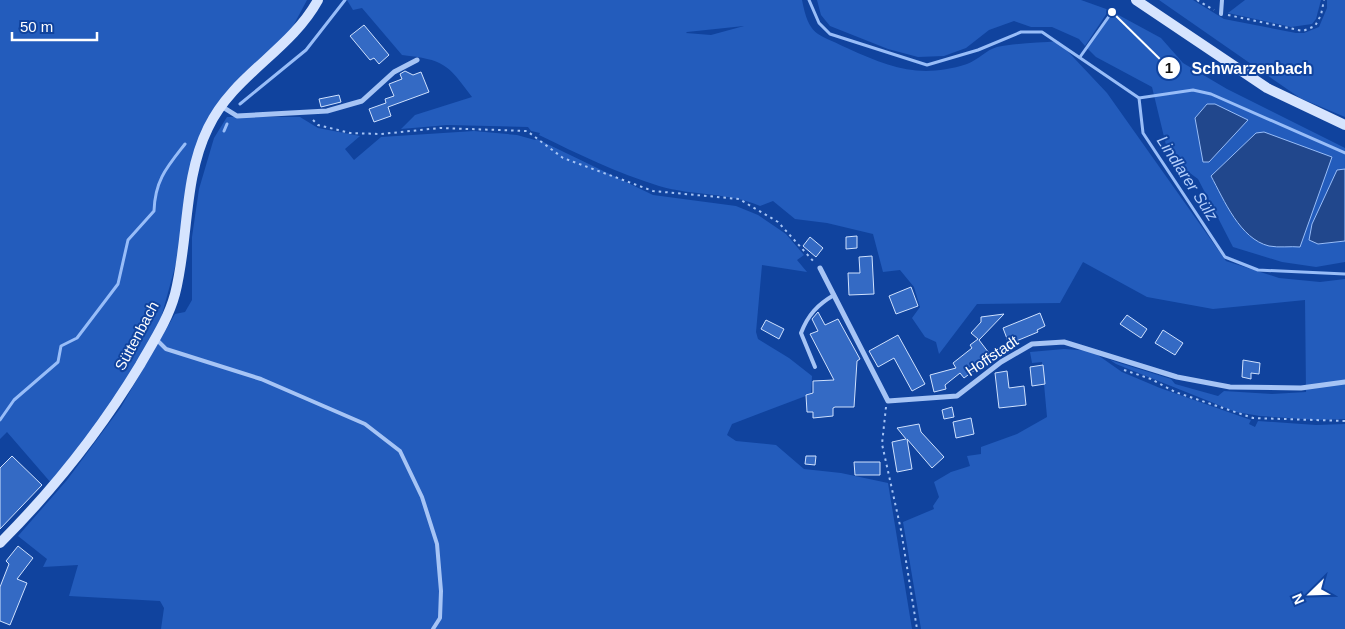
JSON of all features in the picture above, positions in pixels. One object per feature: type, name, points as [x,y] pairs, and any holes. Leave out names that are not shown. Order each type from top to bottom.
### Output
[{"type":"street","points":[[1136,0],[1266,88],[1344,125]]},
{"type":"street","name":"Süttenbach","points":[[0,543],[41,501],[82,451],[109,414],[156,338],[167,315],[177,286],[197,158],[207,130],[220,106],[235,87],[288,41],[316,1]]},
{"type":"street","points":[[220,106],[237,116],[328,111],[362,101],[394,72],[417,60]]},
{"type":"street","points":[[820,268],[888,401]]},
{"type":"street","name":"Hoffstadt","points":[[888,401],[957,396],[1001,362],[1032,344],[1064,342],[1177,377],[1230,387],[1301,388],[1345,382]]},
{"type":"lane","points":[[1221,14],[1222,0]]},
{"type":"lane","points":[[815,367],[801,333],[807,317],[819,304],[834,295]]},
{"type":"lane","points":[[156,338],[166,349],[261,379],[365,424],[400,451],[422,497],[437,544],[441,591],[440,618],[432,629]]},
{"type":"path","points":[[1197,0],[1221,14],[1302,30],[1314,26],[1321,15],[1324,0]]},
{"type":"path","points":[[306,112],[318,125],[350,133],[381,134],[450,128],[527,131],[563,158],[654,190],[739,199],[778,222],[820,268]]},
{"type":"path","points":[[1121,369],[1151,379],[1175,392],[1253,418],[1345,421]]},
{"type":"path","points":[[888,401],[882,444],[901,530],[917,629]]},
{"type":"shaded area","points":[[0,0],[307,0],[291,30],[208,117],[192,159],[178,256],[155,340],[107,412],[52,484],[7,432],[0,439]]},
{"type":"shaded area","points":[[347,0],[802,0],[811,27],[821,36],[892,66],[920,71],[935,71],[967,64],[997,47],[1058,41],[1107,93],[1226,261],[1279,278],[1320,282],[1345,279],[1345,419],[1317,420],[1260,416],[1236,412],[1110,360],[1171,379],[1175,384],[1218,396],[1224,391],[1272,394],[1306,392],[1305,300],[1213,309],[1147,297],[1083,262],[1060,303],[977,304],[939,354],[936,342],[925,337],[912,318],[920,307],[914,287],[900,270],[883,272],[873,234],[827,223],[795,219],[773,201],[760,206],[736,198],[659,186],[598,163],[539,135],[540,133],[531,131],[528,127],[447,125],[401,129],[415,115],[472,97],[450,70],[427,59],[402,55],[362,8],[353,10]],"holes":[[[744,26],[711,35],[686,33]]]},
{"type":"shaded area","points":[[817,0],[1081,0],[1109,10],[1085,46],[1079,39],[1052,27],[1031,27],[1014,21],[989,30],[966,48],[944,56],[918,57],[888,49],[830,26],[821,15]]},
{"type":"shaded area","points":[[1159,0],[1193,0],[1224,19],[1304,33],[1319,27],[1327,8],[1327,0],[1345,0],[1345,117],[1300,98]]},
{"type":"shaded area","points":[[1245,0],[1321,0],[1316,19],[1312,24],[1291,27],[1228,13]]},
{"type":"shaded area","points":[[1113,12],[1161,38],[1183,63],[1227,89],[1345,148],[1345,169],[1337,170],[1318,244],[1345,241],[1345,262],[1316,267],[1282,262],[1233,247],[1198,179],[1183,168],[1166,145],[1152,87],[1096,57],[1087,48]]},
{"type":"shaded area","points":[[1207,104],[1215,104],[1248,120],[1209,162],[1203,162],[1195,118]]},
{"type":"shaded area","points":[[227,117],[300,117],[318,128],[360,136],[345,149],[354,160],[381,137],[474,131],[537,139],[653,195],[736,206],[758,215],[786,234],[804,255],[797,260],[807,272],[762,265],[756,332],[758,339],[789,358],[812,376],[811,394],[732,424],[727,435],[736,441],[776,445],[804,469],[841,473],[888,483],[912,629],[161,629],[164,608],[160,601],[69,596],[78,565],[43,567],[47,559],[18,536],[67,480],[121,407],[175,314],[185,312],[192,300],[192,237],[199,189],[214,138]]},
{"type":"shaded area","points":[[1264,132],[1332,157],[1300,247],[1269,246],[1259,242],[1250,235],[1241,227],[1227,207],[1211,176],[1256,133]]},
{"type":"shaded area","points":[[1345,169],[1345,241],[1318,244],[1309,240],[1312,224],[1337,170]]},
{"type":"shaded area","points":[[1064,349],[1092,351],[1122,372],[1160,388],[1251,420],[1249,424],[1255,427],[1258,421],[1316,425],[1345,424],[1345,629],[921,629],[903,522],[934,509],[933,506],[939,497],[934,482],[951,472],[970,466],[967,456],[981,454],[981,447],[1017,434],[1047,417],[1042,362],[1032,363],[1030,352]]},
{"type":"building","points":[[364,25],[389,55],[379,64],[374,58],[370,60],[350,36]]},
{"type":"building","points":[[405,71],[413,75],[421,72],[429,92],[388,107],[391,116],[374,122],[369,109],[386,103],[385,99],[394,96],[389,84],[402,79],[400,74]]},
{"type":"building","points":[[339,95],[341,102],[321,107],[319,99]]},
{"type":"building","points":[[857,236],[857,248],[846,249],[846,237]]},
{"type":"building","points":[[810,237],[823,248],[816,257],[803,246]]},
{"type":"building","points":[[872,256],[874,294],[849,295],[848,273],[860,273],[859,257]]},
{"type":"building","points":[[911,287],[918,306],[896,314],[889,296]]},
{"type":"building","points":[[818,312],[825,325],[838,319],[860,359],[857,361],[854,407],[835,407],[833,408],[833,416],[813,418],[813,412],[807,412],[806,395],[813,393],[813,381],[834,380],[810,334],[818,331],[812,319]]},
{"type":"building","points":[[1040,313],[1045,326],[1037,330],[1038,332],[1009,344],[1003,328]]},
{"type":"building","points":[[1004,314],[979,340],[992,357],[964,378],[960,373],[945,385],[946,389],[934,392],[930,375],[956,368],[953,363],[972,348],[970,345],[978,339],[971,333],[981,322],[981,317]]},
{"type":"building","points":[[1127,315],[1147,329],[1141,338],[1120,324]]},
{"type":"building","points":[[766,320],[784,329],[779,339],[761,329]]},
{"type":"building","points":[[1163,330],[1183,343],[1175,355],[1155,343]]},
{"type":"building","points":[[898,335],[925,384],[912,391],[894,358],[878,367],[869,351]]},
{"type":"building","points":[[1243,360],[1260,363],[1259,374],[1251,373],[1251,379],[1242,377]]},
{"type":"building","points":[[1043,365],[1045,384],[1032,386],[1030,367]]},
{"type":"building","points":[[1007,371],[1009,388],[1024,386],[1026,405],[999,408],[995,373]]},
{"type":"building","points":[[952,407],[954,417],[944,419],[942,410]]},
{"type":"building","points":[[971,418],[974,434],[956,438],[953,422]]},
{"type":"building","points":[[919,424],[921,432],[944,457],[932,468],[907,439],[912,469],[897,472],[892,442],[906,439],[897,428]]},
{"type":"building","points":[[12,456],[42,485],[0,529],[0,468]]},
{"type":"building","points":[[806,456],[816,456],[815,465],[805,464]]},
{"type":"building","points":[[854,462],[880,462],[880,475],[855,475]]},
{"type":"building","points":[[18,546],[33,558],[17,579],[27,583],[10,625],[0,621],[0,587],[9,564],[6,561]]},
{"type":"waterway","points":[[240,104],[306,50],[345,0]]},
{"type":"waterway","name":"Lindlarer Sülz","points":[[809,0],[819,23],[830,34],[927,65],[978,50],[1021,32],[1042,32],[1139,98],[1143,133],[1225,257],[1258,270],[1345,274]]},
{"type":"waterway","points":[[1080,57],[1112,12]]},
{"type":"waterway","points":[[1139,98],[1193,90],[1211,94],[1345,153]]},
{"type":"waterway","points":[[224,131],[227,124]]},
{"type":"waterway","points":[[0,420],[14,400],[58,362],[61,346],[77,338],[118,284],[128,240],[154,211],[157,191],[163,174],[185,144]]},
{"type":"place","name":"Schwarzenbach","points":[[1112,12]]}]
